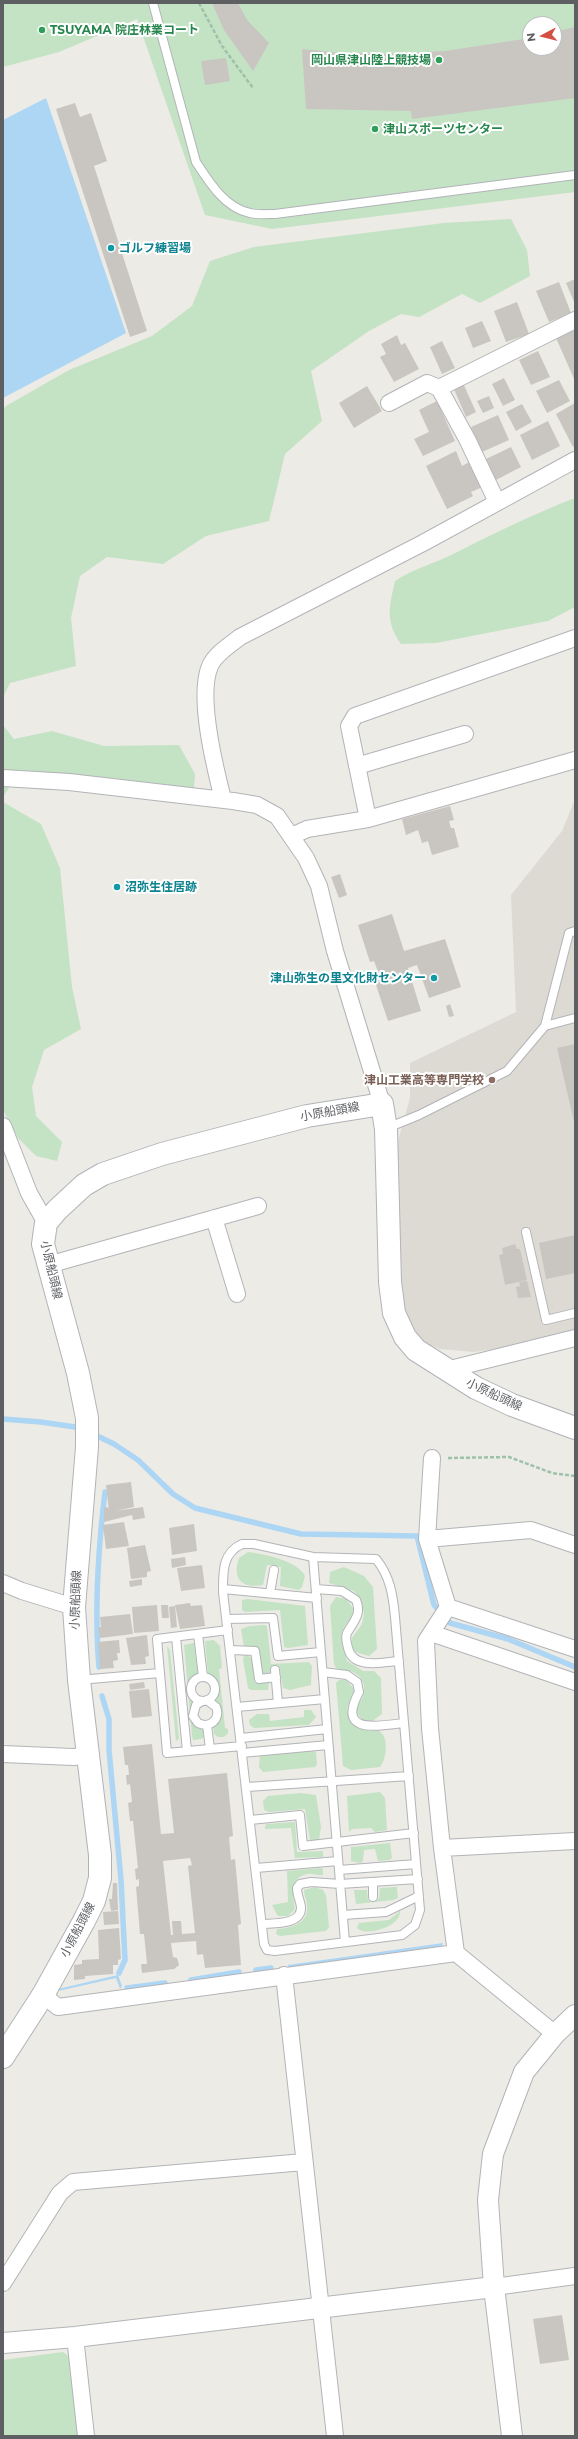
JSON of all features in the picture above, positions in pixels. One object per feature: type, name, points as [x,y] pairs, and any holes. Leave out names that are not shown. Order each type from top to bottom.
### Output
[{"type":"main road","name":"小原船頭線","points":[[3,2057],[43,1995],[84,1921],[94,1901],[100,1878],[100,1856],[78,1680],[74,1607],[87,1447],[87,1418],[78,1373],[43,1244],[43,1233],[46,1223],[84,1185],[103,1174],[162,1154],[306,1116],[382,1104],[386,1129],[390,1282],[394,1313],[405,1337],[416,1350],[476,1388],[512,1405],[575,1428]]},
{"type":"street","points":[[439,388],[575,320]]},
{"type":"street","points":[[389,403],[427,383],[439,388],[467,439],[497,502]]},
{"type":"street","points":[[223,800],[211,745],[206,688],[210,666],[222,651],[240,637],[575,460]]},
{"type":"street","points":[[368,819],[348,726],[355,716],[575,638]]},
{"type":"street","points":[[357,766],[465,734]]},
{"type":"street","points":[[292,836],[307,829],[368,819],[575,760]]},
{"type":"street","points":[[3,778],[69,782],[223,800],[257,805],[276,816],[292,836],[306,858],[319,886],[335,951],[382,1104]]},
{"type":"street","points":[[3,1126],[29,1193],[46,1223]]},
{"type":"street","points":[[48,1265],[258,1206]]},
{"type":"street","points":[[214,1218],[237,1294]]},
{"type":"street","points":[[446,1370],[575,1338]]},
{"type":"street","points":[[432,1458],[427,1539],[448,1607]]},
{"type":"street","points":[[427,1539],[532,1530],[575,1545]]},
{"type":"street","points":[[3,1583],[22,1591],[74,1607]]},
{"type":"street","points":[[448,1607],[426,1641],[430,1728],[442,1848],[456,1953],[555,2034]]},
{"type":"street","points":[[448,1607],[575,1650]]},
{"type":"street","points":[[431,1633],[575,1682]]},
{"type":"street","points":[[3,1754],[73,1758],[87,1756]]},
{"type":"street","points":[[442,1848],[575,1841]]},
{"type":"street","points":[[43,1995],[58,2007],[456,1953]]},
{"type":"street","points":[[284,1976],[335,2436]]},
{"type":"street","points":[[512,2436],[494,2287],[488,2200],[493,2154],[524,2072],[555,2034],[575,2015]]},
{"type":"street","points":[[3,2283],[60,2193],[73,2182],[304,2162]]},
{"type":"street","points":[[3,2343],[75,2337],[575,2276]]},
{"type":"street","points":[[75,2337],[86,2436]]},
{"type":"lane","points":[[153,3],[196,162],[215,190],[230,204],[250,214],[275,214],[575,175]]},
{"type":"lane","points":[[386,1129],[419,1115],[507,1070],[545,1026],[569,933],[575,931]]},
{"type":"lane","points":[[545,1026],[575,1018]]},
{"type":"lane","points":[[526,1232],[546,1320],[575,1313]]},
{"type":"lane","points":[[242,1544],[254,1544],[313,1557],[376,1559],[382,1566],[392,1592],[418,1879],[419,1918],[410,1931],[402,1935],[275,1951],[267,1950],[262,1924],[223,1589],[226,1558],[232,1548],[242,1544]]},
{"type":"lane","points":[[313,1557],[345,1942]]},
{"type":"lane","points":[[270,1593],[274,1570]]},
{"type":"lane","points":[[223,1589],[317,1598]]},
{"type":"lane","points":[[316,1589],[342,1591],[356,1600],[358,1615],[346,1635],[348,1651],[357,1662],[366,1663],[399,1661]]},
{"type":"lane","points":[[226,1619],[273,1618],[278,1656],[321,1652]]},
{"type":"lane","points":[[228,1630],[156,1639],[167,1753],[242,1746],[328,1745]]},
{"type":"lane","points":[[198,1634],[203,1676]]},
{"type":"lane","points":[[176,1637],[187,1751]]},
{"type":"lane","points":[[230,1650],[255,1651],[259,1679],[276,1674],[278,1703]]},
{"type":"lane","points":[[323,1672],[347,1676],[357,1682],[359,1692],[352,1706],[352,1713],[357,1722],[364,1726],[404,1723]]},
{"type":"lane","points":[[78,1680],[160,1673]]},
{"type":"lane","points":[[203,1676],[194,1680],[191,1688],[193,1696],[205,1701],[216,1706],[218,1714],[214,1722],[207,1725],[198,1723],[194,1716],[196,1705],[205,1701],[214,1694],[215,1686],[212,1679],[203,1676]]},
{"type":"lane","points":[[237,1707],[325,1700]]},
{"type":"lane","points":[[207,1725],[210,1749]]},
{"type":"lane","points":[[242,1746],[327,1729]]},
{"type":"lane","points":[[247,1787],[409,1776]]},
{"type":"lane","points":[[250,1820],[300,1815],[303,1846],[414,1833]]},
{"type":"lane","points":[[256,1868],[338,1861]]},
{"type":"lane","points":[[339,1870],[416,1864]]},
{"type":"lane","points":[[262,1924],[289,1922],[297,1916],[301,1907],[297,1894],[300,1884],[318,1882],[340,1884],[418,1879]]},
{"type":"lane","points":[[373,1882],[373,1897]]},
{"type":"lane","points":[[343,1915],[386,1912],[419,1896]]},
{"type":"path","points":[[199,3],[222,46],[252,88]]},
{"type":"path","points":[[432,1458],[509,1457],[552,1473],[575,1476]]},
{"type":"shaded area","name":"津山工業高等専門学校","points":[[575,799],[575,1331],[508,1347],[474,1352],[440,1349],[427,1344],[417,1336],[403,1310],[399,1287],[396,1148],[410,1098],[410,1063],[516,1012],[511,895],[562,831]]},
{"type":"green space","name":"津山スポーツセンター","points":[[3,3],[575,3],[575,192],[272,229],[205,215],[137,19],[59,52],[3,67]]},
{"type":"green space","points":[[511,219],[527,250],[530,276],[480,303],[462,294],[419,317],[401,314],[369,331],[311,371],[322,421],[285,454],[269,521],[206,536],[163,564],[107,557],[80,576],[71,618],[76,666],[10,683],[3,697],[3,409],[6,406],[69,370],[152,336],[192,306],[210,261],[254,247],[444,223]]},
{"type":"green space","points":[[575,498],[575,607],[548,621],[436,643],[401,644],[392,628],[390,621],[391,599],[395,581],[526,519]]},
{"type":"green space","points":[[3,725],[14,739],[52,731],[104,746],[179,745],[195,774],[193,803],[116,778],[46,790],[10,786],[3,797]]},
{"type":"green space","points":[[3,802],[41,824],[60,868],[72,987],[81,1029],[44,1050],[32,1087],[36,1116],[62,1142],[57,1161],[36,1156],[18,1138],[3,1110]]},
{"type":"green space","points":[[248,1552],[263,1554],[296,1566],[305,1576],[302,1587],[299,1590],[280,1586],[281,1567],[267,1565],[263,1585],[255,1586],[244,1583],[238,1576],[237,1565],[239,1558]]},
{"type":"green space","points":[[344,1567],[364,1576],[373,1587],[377,1649],[369,1656],[355,1652],[352,1645],[352,1638],[362,1624],[364,1614],[361,1599],[354,1591],[329,1583],[330,1572]]},
{"type":"green space","points":[[336,1597],[346,1599],[353,1608],[352,1615],[342,1633],[342,1643],[347,1661],[363,1671],[374,1671],[381,1678],[382,1714],[371,1722],[363,1721],[356,1712],[357,1704],[363,1697],[364,1693],[364,1684],[362,1680],[355,1673],[336,1668],[334,1664],[330,1606]]},
{"type":"green space","points":[[248,1599],[305,1606],[308,1645],[288,1648],[284,1647],[280,1610],[245,1612],[242,1610],[242,1600]]},
{"type":"green space","points":[[249,1626],[267,1626],[271,1664],[309,1662],[312,1666],[311,1685],[290,1690],[283,1688],[279,1667],[271,1668],[269,1674],[262,1675],[259,1647],[244,1647],[241,1629]]},
{"type":"green space","points":[[214,1640],[220,1646],[222,1668],[219,1669],[225,1728],[228,1729],[228,1733],[224,1737],[218,1737],[214,1734],[213,1725],[221,1718],[218,1704],[214,1700],[218,1694],[218,1681],[208,1674],[205,1641]]},
{"type":"green space","points":[[194,1643],[198,1675],[190,1684],[189,1691],[192,1698],[196,1701],[192,1706],[203,1728],[204,1737],[193,1740],[184,1645]]},
{"type":"green space","points":[[167,1646],[170,1650],[179,1739],[176,1741]]},
{"type":"green space","points":[[247,1655],[253,1659],[255,1683],[269,1682],[268,1690],[251,1690],[248,1688],[243,1660],[244,1656]]},
{"type":"green space","points":[[339,1680],[346,1680],[355,1690],[347,1708],[348,1714],[354,1724],[362,1729],[379,1731],[386,1742],[384,1759],[380,1767],[351,1770],[343,1766],[336,1683]]},
{"type":"green space","points":[[304,1710],[311,1710],[316,1717],[309,1725],[254,1728],[250,1725],[249,1720],[257,1714],[269,1714],[270,1721],[304,1717]]},
{"type":"green space","points":[[312,1751],[316,1752],[317,1764],[315,1767],[263,1772],[259,1767],[260,1755]]},
{"type":"green space","points":[[380,1792],[385,1798],[387,1830],[375,1832],[371,1828],[352,1829],[349,1832],[347,1796]]},
{"type":"green space","points":[[300,1793],[316,1795],[321,1827],[319,1840],[310,1840],[305,1809],[269,1812],[264,1810],[263,1801],[268,1796]]},
{"type":"green space","points":[[295,1822],[297,1852],[323,1851],[323,1857],[295,1858],[291,1828],[265,1829],[266,1824]]},
{"type":"green space","points":[[390,1843],[392,1858],[389,1860],[378,1861],[375,1849],[364,1850],[363,1861],[361,1863],[351,1861],[351,1847]]},
{"type":"green space","points":[[323,1869],[323,1875],[307,1874],[297,1879],[293,1893],[295,1909],[288,1916],[278,1916],[272,1905],[288,1902],[287,1871]]},
{"type":"green space","points":[[315,1887],[323,1890],[326,1895],[329,1927],[326,1931],[280,1936],[276,1934],[277,1929],[287,1928],[302,1921],[307,1912],[304,1890]]},
{"type":"green space","points":[[397,1887],[398,1898],[393,1900],[356,1904],[354,1890],[367,1890],[368,1900],[379,1899],[380,1888]]},
{"type":"green space","points":[[400,1911],[399,1917],[395,1922],[382,1929],[374,1931],[361,1931],[357,1928],[359,1923],[389,1920]]},
{"type":"green space","points":[[63,2352],[68,2356],[79,2436],[3,2436],[3,2360]]},
{"type":"water","points":[[46,98],[126,333],[3,398],[3,120]]},
{"type":"water","points":[[443,1943],[442,1946],[288,1968],[288,1965]]},
{"type":"water","points":[[118,1975],[122,1986],[120,1989],[116,1978],[58,1991],[58,1989]]},
{"type":"building","points":[[212,3],[238,3],[247,20],[269,43],[253,71],[224,30]]},
{"type":"building","points":[[575,27],[575,98],[412,119],[411,111],[306,109],[302,49],[340,53],[388,54],[445,51],[522,39],[522,56],[562,56],[562,30]]},
{"type":"building","points":[[226,58],[230,81],[205,85],[201,61]]},
{"type":"building","name":"ゴルフ練習場","points":[[75,103],[80,117],[91,113],[107,161],[94,166],[147,331],[130,337],[56,109]]},
{"type":"building","points":[[575,279],[575,304],[566,283]]},
{"type":"building","points":[[559,282],[571,313],[549,322],[536,291]]},
{"type":"building","points":[[517,302],[529,334],[506,342],[494,311]]},
{"type":"building","points":[[482,321],[491,341],[473,348],[465,328]]},
{"type":"building","points":[[575,330],[575,381],[556,338]]},
{"type":"building","points":[[397,335],[401,345],[405,343],[419,369],[394,382],[380,357],[386,354],[381,344]]},
{"type":"building","points":[[442,341],[455,368],[442,374],[430,347]]},
{"type":"building","points":[[538,351],[550,377],[531,385],[519,360]]},
{"type":"building","points":[[504,378],[515,400],[503,406],[492,384]]},
{"type":"building","points":[[559,380],[570,401],[547,413],[536,391]]},
{"type":"building","points":[[463,383],[476,412],[466,417],[453,387]]},
{"type":"building","points":[[367,386],[382,411],[354,428],[339,403]]},
{"type":"building","points":[[489,396],[494,408],[483,413],[477,401]]},
{"type":"building","points":[[437,401],[455,441],[423,456],[414,439],[429,432],[419,410]]},
{"type":"building","points":[[575,403],[575,446],[573,447],[556,414]]},
{"type":"building","points":[[522,404],[532,422],[516,431],[506,412]]},
{"type":"building","points":[[498,415],[509,440],[482,452],[471,427]]},
{"type":"building","points":[[548,421],[560,446],[532,460],[520,435]]},
{"type":"building","points":[[511,447],[521,467],[496,480],[486,459]]},
{"type":"building","points":[[456,451],[462,466],[473,460],[485,486],[471,492],[473,496],[447,509],[426,466]]},
{"type":"building","points":[[450,806],[454,820],[449,821],[451,828],[454,828],[459,847],[432,855],[428,841],[422,843],[418,830],[406,835],[402,819]]},
{"type":"building","points":[[340,874],[347,895],[339,898],[331,877]]},
{"type":"building","points":[[392,914],[404,951],[445,939],[461,987],[429,998],[417,965],[408,968],[421,1011],[388,1021],[374,979],[380,977],[374,961],[370,962],[358,925]]},
{"type":"building","points":[[450,1004],[454,1016],[449,1017],[446,1006]]},
{"type":"building","points":[[575,1044],[575,1122],[574,1122],[557,1048]]},
{"type":"building","points":[[575,1235],[575,1273],[546,1279],[539,1243]]},
{"type":"building","points":[[515,1244],[517,1249],[520,1249],[527,1280],[505,1285],[499,1255],[503,1254],[502,1248]]},
{"type":"building","points":[[527,1281],[531,1297],[518,1298],[516,1287],[520,1286],[519,1282]]},
{"type":"building","points":[[131,1482],[134,1507],[115,1511],[143,1507],[145,1518],[133,1520],[132,1515],[104,1522],[104,1508],[108,1507],[109,1511],[106,1485]]},
{"type":"building","points":[[124,1522],[129,1546],[106,1549],[103,1525]]},
{"type":"building","points":[[194,1524],[197,1551],[172,1555],[169,1528]]},
{"type":"building","points":[[145,1545],[151,1571],[147,1572],[147,1577],[131,1579],[127,1548]]},
{"type":"building","points":[[185,1557],[186,1565],[172,1568],[171,1559]]},
{"type":"building","points":[[202,1565],[205,1588],[181,1591],[177,1568]]},
{"type":"building","points":[[142,1579],[142,1585],[130,1587],[129,1581]]},
{"type":"building","points":[[190,1603],[191,1606],[202,1605],[205,1626],[180,1629],[175,1605]]},
{"type":"building","points":[[157,1605],[159,1631],[134,1633],[132,1607]]},
{"type":"building","points":[[161,1605],[168,1605],[169,1618],[162,1618]]},
{"type":"building","points":[[175,1606],[177,1627],[171,1628],[169,1607]]},
{"type":"building","points":[[130,1614],[133,1634],[100,1638],[98,1627],[101,1627],[100,1617]]},
{"type":"building","points":[[147,1635],[149,1656],[145,1657],[146,1664],[131,1665],[126,1638]]},
{"type":"building","points":[[119,1640],[120,1653],[117,1653],[118,1660],[113,1661],[114,1668],[100,1669],[98,1642]]},
{"type":"building","points":[[144,1682],[145,1688],[130,1690],[129,1684]]},
{"type":"building","points":[[149,1689],[152,1716],[132,1718],[129,1691]]},
{"type":"building","points":[[152,1744],[161,1834],[174,1833],[168,1779],[227,1773],[233,1836],[229,1837],[231,1860],[235,1859],[241,1924],[238,1925],[241,1965],[205,1968],[203,1954],[197,1955],[196,1941],[171,1943],[173,1957],[177,1958],[179,1965],[174,1969],[142,1973],[141,1964],[147,1964],[144,1934],[140,1934],[136,1887],[139,1886],[139,1879],[136,1880],[135,1869],[138,1868],[133,1821],[130,1821],[128,1803],[132,1802],[130,1784],[127,1785],[126,1775],[129,1775],[128,1765],[125,1765],[123,1747]],"holes":[[[190,1858],[192,1865],[188,1866],[195,1933],[182,1934],[181,1921],[172,1921],[173,1935],[171,1935],[163,1861]]]},
{"type":"building","points":[[113,1883],[117,1883],[118,1910],[111,1911],[109,1899],[112,1899]]},
{"type":"building","points":[[118,1911],[119,1924],[104,1925],[103,1912]]},
{"type":"building","points":[[119,1928],[121,1959],[118,1960],[118,1965],[113,1965],[113,1974],[85,1976],[85,1979],[74,1980],[74,1965],[82,1964],[82,1960],[99,1959],[98,1930]]},
{"type":"building","points":[[562,2315],[569,2360],[540,2364],[533,2319]]},
{"type":"waterway","points":[[3,1419],[41,1422],[82,1428]]},
{"type":"waterway","points":[[91,1433],[114,1444],[138,1460],[173,1494],[195,1508],[301,1534],[417,1536],[434,1605],[450,1623],[508,1639],[575,1667]]},
{"type":"waterway","points":[[99,1667],[97,1601],[100,1536],[105,1492]]},
{"type":"waterway","points":[[102,1696],[109,1719],[109,1750],[121,1880],[125,1960],[119,1973]]},
{"type":"waterway","points":[[256,1970],[271,1968]]},
{"type":"waterway","points":[[191,1980],[239,1972]]},
{"type":"waterway","points":[[127,1988],[165,1983]]},
{"type":"place","name":"TSUYAMA 院庄林業コート","points":[[42,30]]},
{"type":"place","name":"岡山県津山陸上競技場","points":[[439,60]]},
{"type":"place","name":"津山スポーツセンター","points":[[375,129]]},
{"type":"place","name":"ゴルフ練習場","points":[[111,248]]},
{"type":"place","name":"沼弥生住居跡","points":[[117,887]]},
{"type":"place","name":"津山弥生の里文化財センター","points":[[434,978]]},
{"type":"place","name":"津山工業高等専門学校","points":[[492,1080]]}]
